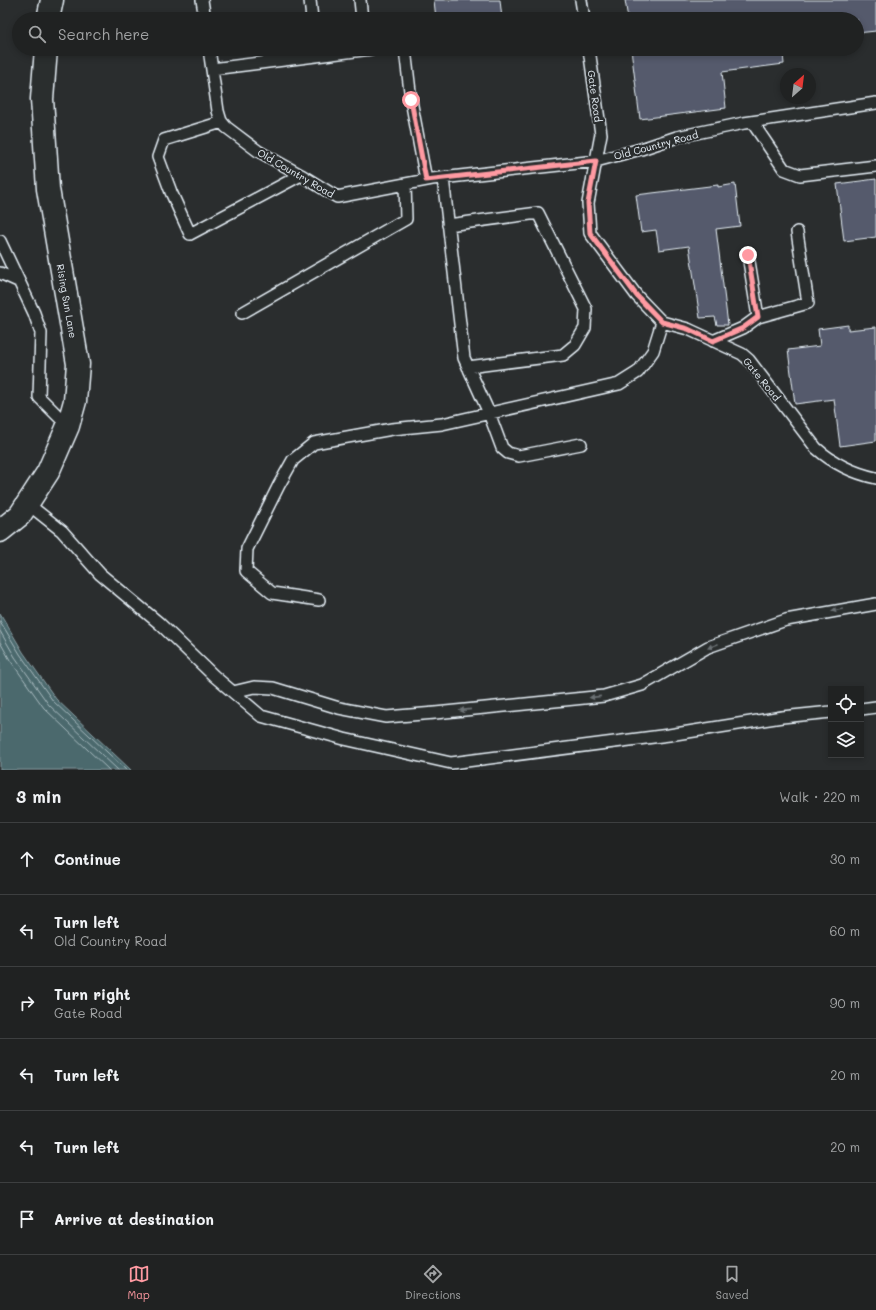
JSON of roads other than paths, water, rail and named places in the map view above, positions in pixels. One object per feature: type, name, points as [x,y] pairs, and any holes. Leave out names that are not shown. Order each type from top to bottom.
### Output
[{"type":"street","points":[[49,12],[52,0]]},
{"type":"street","name":"Rising Sun Lane","points":[[0,531],[20,515],[48,472],[68,426],[76,401],[78,364],[48,190],[42,100],[45,56]]},
{"type":"lane","points":[[202,0],[204,12]]},
{"type":"lane","points":[[310,0],[311,12]]},
{"type":"lane","points":[[360,0],[361,12]]},
{"type":"lane","points":[[581,0],[583,12]]},
{"type":"lane","points":[[210,56],[218,111],[222,122],[164,140],[158,157],[171,192],[190,234],[301,175]]},
{"type":"lane","points":[[212,69],[292,56]]},
{"type":"lane","points":[[406,56],[411,100],[426,180]]},
{"type":"lane","name":"Gate Road","points":[[589,56],[601,134],[588,203],[590,233],[637,296],[662,322],[688,329],[742,354],[749,360],[816,448],[827,458],[853,472],[876,478]]},
{"type":"lane","name":"Old Country Road","points":[[222,122],[258,151],[337,197],[426,180],[596,161],[641,149],[677,137],[752,122],[876,103]]},
{"type":"lane","points":[[752,122],[784,169],[800,176],[876,166]]},
{"type":"lane","points":[[443,178],[464,358],[489,412],[502,448],[508,454],[519,456],[581,444]]},
{"type":"lane","points":[[242,313],[406,219],[404,184]]},
{"type":"lane","points":[[448,225],[538,213],[586,309],[585,328],[575,345],[563,355],[468,367]]},
{"type":"lane","points":[[713,341],[743,328],[758,317],[808,303],[797,232]]},
{"type":"lane","points":[[0,241],[34,313],[41,333],[39,397],[68,426]]},
{"type":"lane","points":[[748,255],[758,317]]},
{"type":"lane","points":[[0,273],[18,281]]},
{"type":"lane","points":[[319,600],[272,593],[246,571],[247,549],[293,460],[314,443],[392,429],[442,424],[489,412],[619,384],[638,372],[653,350],[662,322]]},
{"type":"lane","points":[[28,504],[62,531],[100,574],[159,623],[214,676],[261,716],[344,739],[451,764],[670,735],[782,717],[828,712]]},
{"type":"lane","points":[[233,692],[254,687],[273,688],[339,708],[386,716],[604,696],[642,685],[708,647],[786,620],[876,604]]},
{"type":"lane","points":[[864,709],[876,708]]},
{"type":"water","points":[[0,613],[23,652],[56,699],[131,770],[0,770]]}]
